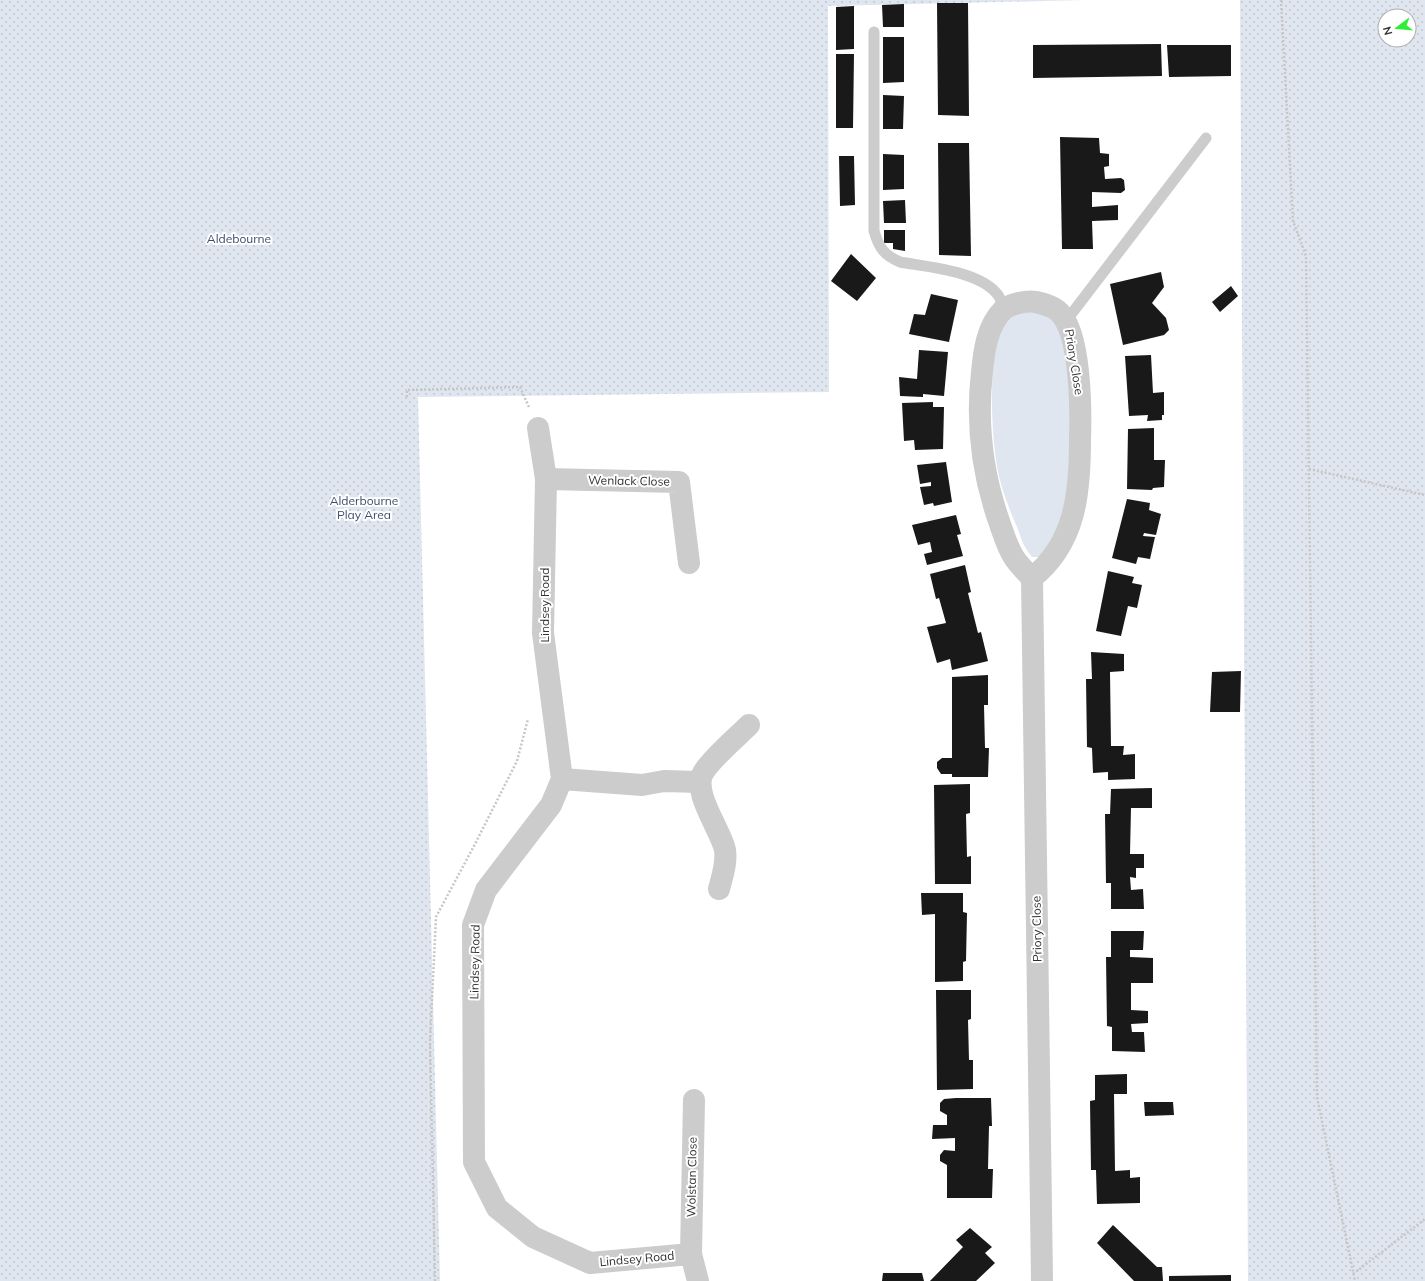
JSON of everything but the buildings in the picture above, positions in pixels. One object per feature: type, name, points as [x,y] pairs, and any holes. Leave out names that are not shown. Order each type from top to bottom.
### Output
[{"type":"street","name":"Priory Close","points":[[1004,310],[1031,301],[1047,304],[1058,311],[1066,321],[1071,332],[1080,393],[1080,468],[1070,527],[1055,554],[1044,568],[1032,578],[1042,1281]]},
{"type":"street","points":[[1004,310],[993,325],[984,356],[979,418],[982,455],[992,502],[1007,543],[1014,558],[1032,578]]},
{"type":"street","name":"Lindsey Road","points":[[538,428],[546,480],[543,633],[562,779],[551,805],[486,890],[473,925],[474,1162],[497,1208],[533,1237],[590,1263],[691,1254],[698,1281]]},
{"type":"street","name":"Wenlack Close","points":[[546,480],[680,482],[689,563]]},
{"type":"street","points":[[719,889],[726,857],[711,818],[700,782],[706,768],[749,725]]},
{"type":"street","points":[[562,779],[642,785],[664,781],[700,782]]},
{"type":"street","name":"Wolstan Close","points":[[691,1254],[694,1100]]},
{"type":"lane","points":[[874,32],[874,231],[879,247],[891,258],[900,262],[968,276],[983,282],[998,295],[1004,310]]},
{"type":"lane","points":[[1066,321],[1206,138]]},
{"type":"path","points":[[1281,0],[1293,221],[1306,256],[1317,1097],[1355,1281]]},
{"type":"path","points":[[407,397],[407,390],[520,387],[538,428]]},
{"type":"path","points":[[1309,469],[1425,495]]},
{"type":"path","points":[[1353,1274],[1425,1219]]},
{"type":"green space","name":"Aldebourne","points":[[0,0],[1086,0],[828,6],[829,392],[418,397],[440,1281],[0,1281]]},
{"type":"green space","points":[[1240,0],[1425,0],[1425,1281],[1248,1281]]},
{"type":"green space","points":[[1043,308],[1068,332],[1077,450],[1059,529],[1041,557],[1032,557],[1021,539],[999,476],[994,444],[992,384],[996,347],[1001,330],[1006,321],[1015,311]]},
{"type":"park label","name":"Alderbourne Play Area","points":[[364,508]]}]
